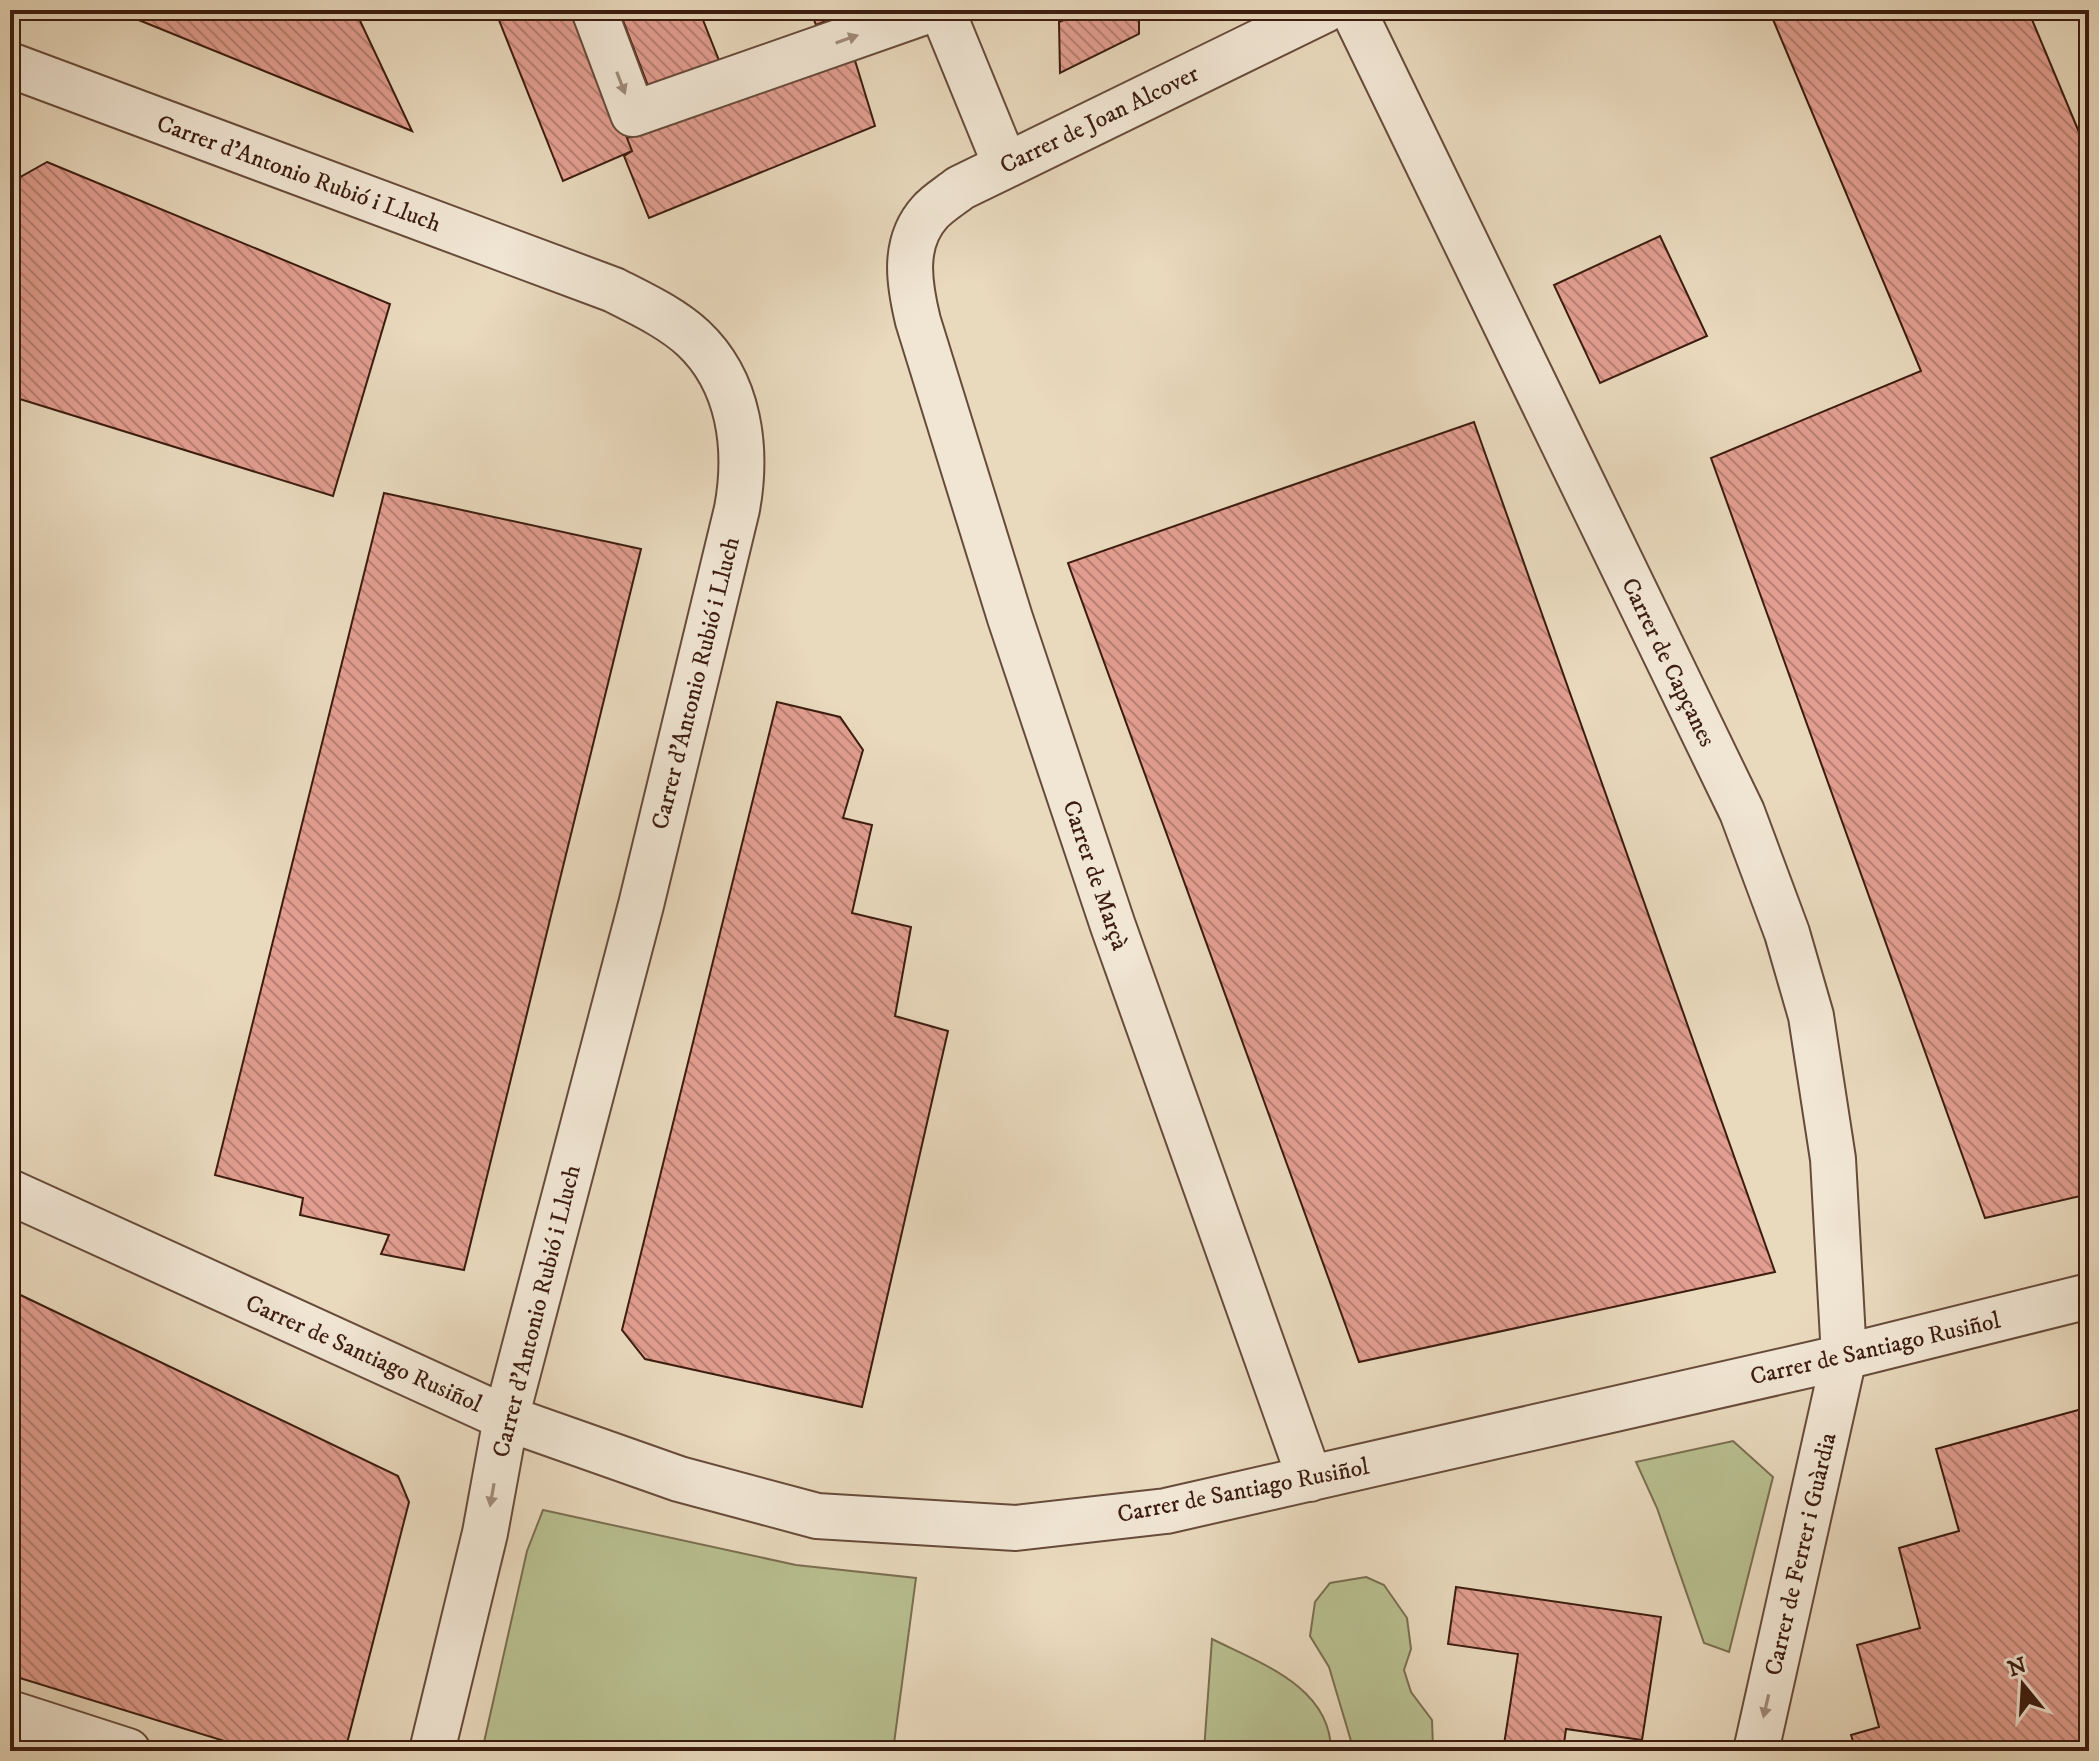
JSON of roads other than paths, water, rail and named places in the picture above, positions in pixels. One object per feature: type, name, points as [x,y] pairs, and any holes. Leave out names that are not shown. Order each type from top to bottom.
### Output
[{"type":"street","points":[[594,10],[633,114],[930,10]]},
{"type":"street","points":[[942,10],[1005,164]]},
{"type":"street","name":"Carrer de Joan Alcover","points":[[909,264],[916,235],[930,212],[960,188],[1325,10]]},
{"type":"street","name":"Carrer de Capçanes","points":[[1353,10],[1742,812],[1787,933],[1811,1016],[1833,1159],[1844,1357]]},
{"type":"street","name":"Carrer d'Antonio Rubió i Lluch","points":[[10,65],[614,290],[658,312],[692,337],[709,356],[737,414],[743,446],[743,479],[737,509],[641,905],[506,1418],[485,1533],[432,1751]]},
{"type":"street","name":"Carrer de Marçà","points":[[909,264],[918,321],[1015,633],[1113,926],[1310,1479]]},
{"type":"street","name":"Carrer de Santiago Rusiñol","points":[[10,1192],[506,1418],[679,1479],[817,1516],[1016,1528],[1166,1511],[1844,1357],[2089,1296]]},
{"type":"street","name":"Carrer de Ferrer i Guàrdia","points":[[1756,1751],[1844,1357]]},
{"type":"street","points":[[10,1713],[128,1751]]}]
